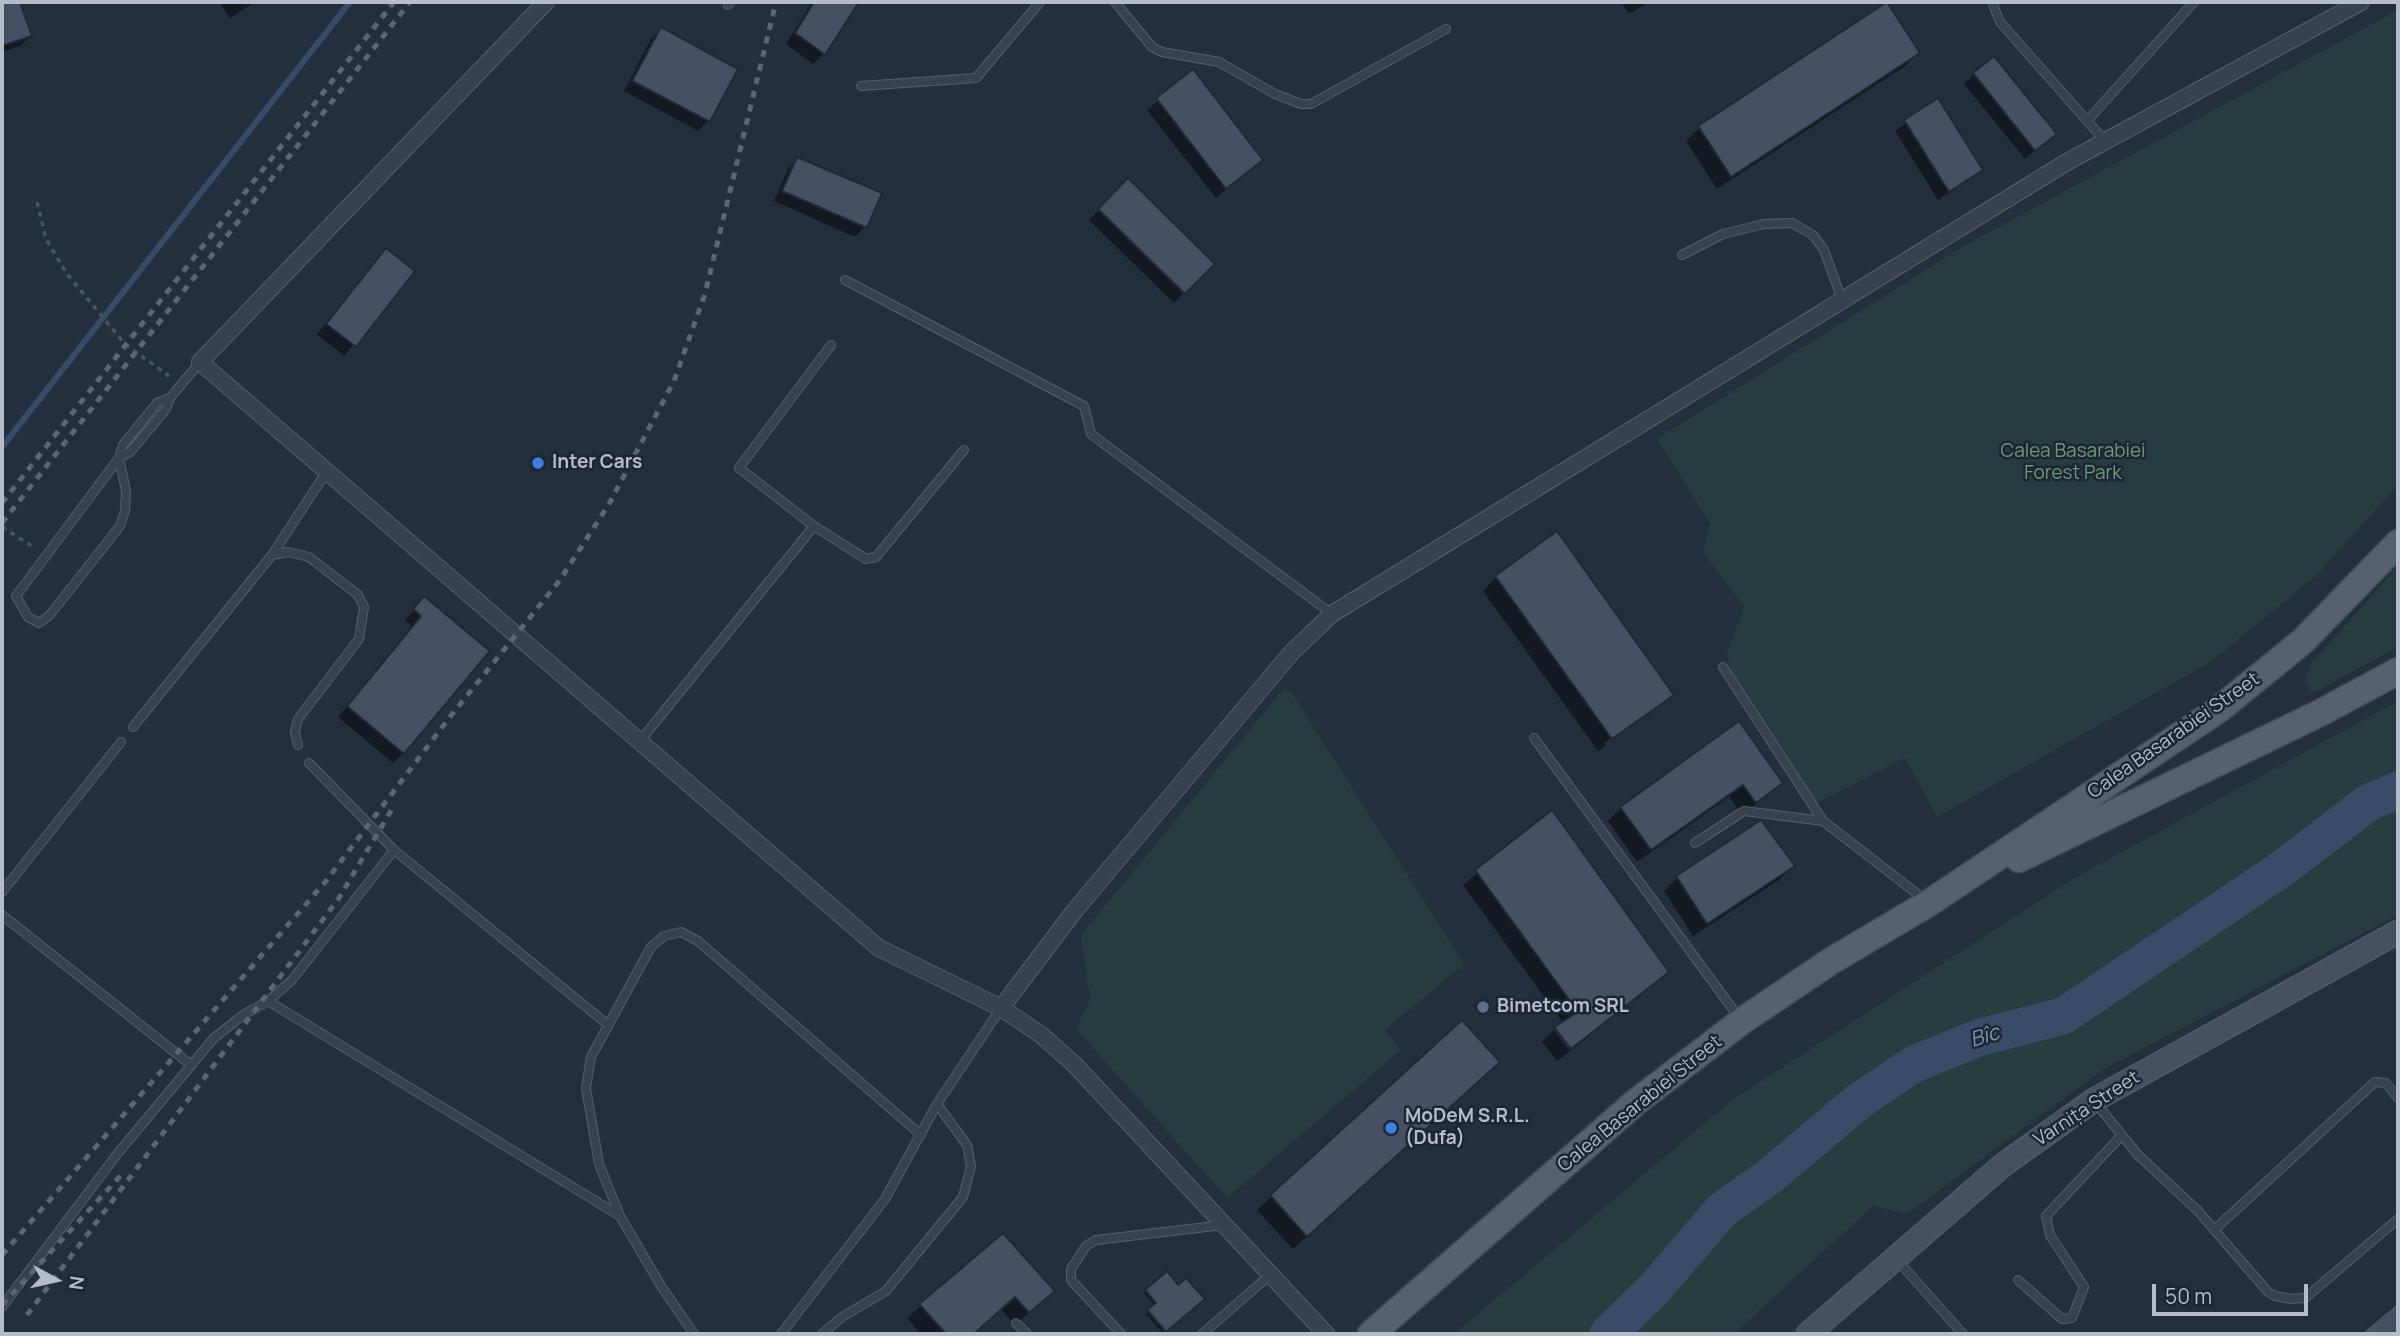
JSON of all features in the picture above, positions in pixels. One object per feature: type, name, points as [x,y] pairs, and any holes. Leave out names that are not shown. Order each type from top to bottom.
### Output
[{"type":"main road","name":"Calea Basarabiei Street","points":[[1371,1334],[1636,1102],[1742,1021],[1831,961],[1929,903],[2218,710],[2303,641],[2398,543]]},
{"type":"main road","name":"Calea Basarabiei Street","points":[[1929,903],[2320,713],[2398,671]]},
{"type":"street","points":[[546,2],[200,362],[879,948],[1001,1008],[1040,1034],[1074,1064],[1326,1334]]},
{"type":"street","points":[[1001,1008],[1076,909],[1292,652],[1332,614],[2105,141],[2361,2]]},
{"type":"street","name":"Varnița Street","points":[[1808,1334],[2003,1165],[2094,1100],[2398,932]]},
{"type":"lane","points":[[861,86],[976,78],[1040,2]]},
{"type":"lane","points":[[1115,2],[1152,47],[1162,52],[1219,62],[1289,101],[1301,104],[1311,104],[1446,29]]},
{"type":"lane","points":[[1992,2],[2000,22],[2105,141]]},
{"type":"lane","points":[[2087,121],[2194,2]]},
{"type":"lane","points":[[1682,255],[1723,234],[1763,224],[1792,223],[1813,236],[1824,250],[1842,300]]},
{"type":"lane","points":[[845,280],[1084,406],[1091,434],[1332,614]]},
{"type":"lane","points":[[831,345],[739,468],[814,526],[866,559],[876,557],[964,450]]},
{"type":"lane","points":[[119,458],[126,491],[125,511],[120,526],[49,616],[39,623],[28,617],[16,596],[119,458],[123,445],[158,403],[170,398],[200,362]]},
{"type":"lane","points":[[133,727],[272,555],[327,471]]},
{"type":"lane","points":[[640,741],[814,526]]},
{"type":"lane","points":[[272,555],[288,552],[309,557],[358,595],[364,607],[359,639],[298,719],[295,732],[298,745]]},
{"type":"lane","points":[[1723,667],[1823,821],[1929,903]]},
{"type":"lane","points":[[1534,738],[1742,1021]]},
{"type":"lane","points":[[2,892],[121,743]]},
{"type":"lane","points":[[309,763],[394,850],[607,1024]]},
{"type":"lane","points":[[1695,843],[1744,811],[1823,821]]},
{"type":"lane","points":[[2,1307],[118,1153],[213,1039],[243,1015],[268,1001],[292,980],[394,850]]},
{"type":"lane","points":[[2,915],[191,1065]]},
{"type":"lane","points":[[694,1334],[661,1286],[620,1216],[598,1164],[586,1088],[591,1057],[651,947],[664,936],[681,932],[698,941],[921,1135]]},
{"type":"lane","points":[[268,1001],[620,1216]]},
{"type":"lane","points":[[781,1334],[885,1199],[937,1104],[1001,1008]]},
{"type":"lane","points":[[2214,1230],[2375,1082],[2386,1083],[2398,1098]]},
{"type":"lane","points":[[2094,1100],[2122,1135],[2214,1230],[2268,1292],[2292,1300],[2305,1298],[2398,1219]]},
{"type":"lane","points":[[822,1334],[842,1317],[886,1291],[962,1197],[971,1167],[967,1145],[937,1104]]},
{"type":"lane","points":[[2018,1280],[2062,1319],[2072,1318],[2084,1287],[2050,1235],[2046,1216],[2122,1135]]},
{"type":"lane","points":[[1121,1334],[1071,1280],[1071,1269],[1086,1246],[1096,1240],[1223,1225]]},
{"type":"lane","points":[[1896,1258],[1963,1334]]},
{"type":"lane","points":[[1202,1334],[1270,1275]]},
{"type":"lane","points":[[1016,1323],[1027,1334]]},
{"type":"path","points":[[37,202],[51,248],[93,306],[125,344],[180,386]]},
{"type":"path","points":[[2,527],[33,546],[42,558]]},
{"type":"green space","name":"Calea Basarabiei Forest Park","points":[[2398,10],[2398,485],[2317,575],[2212,661],[1937,817],[1905,758],[1812,805],[1731,678],[1727,653],[1744,607],[1703,552],[1710,523],[1657,439],[1964,246]]},
{"type":"green space","points":[[2398,566],[2398,647],[2317,691],[2311,691],[2304,680],[2311,664]]},
{"type":"green space","points":[[1285,687],[1294,696],[1464,964],[1385,1030],[1401,1050],[1227,1198],[1076,1029],[1090,1000],[1081,935]]},
{"type":"green space","points":[[2398,701],[2398,915],[2104,1069],[1907,1214],[1873,1206],[1734,1334],[1454,1334],[1732,1100],[2076,877]]},
{"type":"building","points":[[2,2],[20,2],[32,36],[2,46]]},
{"type":"building","points":[[814,2],[859,2],[825,55],[795,33]]},
{"type":"building","points":[[1887,2],[1920,53],[1731,177],[1698,126]]},
{"type":"building","points":[[661,27],[738,69],[710,122],[632,81]]},
{"type":"building","points":[[1994,56],[2057,134],[2035,151],[1973,73]]},
{"type":"building","points":[[1193,69],[1263,160],[1226,189],[1156,98]]},
{"type":"building","points":[[1938,98],[1983,170],[1949,192],[1904,120]]},
{"type":"building","points":[[797,157],[882,193],[867,228],[782,191]]},
{"type":"building","points":[[1128,178],[1215,264],[1185,294],[1098,209]]},
{"type":"building","points":[[386,248],[415,271],[356,347],[326,324]]},
{"type":"building","points":[[1557,531],[1674,695],[1612,739],[1495,576]]},
{"type":"building","points":[[424,596],[490,651],[404,754],[347,706],[421,616],[413,609]]},
{"type":"building","points":[[1739,721],[1783,783],[1756,803],[1743,785],[1651,850],[1620,807]]},
{"type":"building","points":[[1552,810],[1669,972],[1571,1049],[1554,1027],[1578,1012],[1475,870]]},
{"type":"building","points":[[1761,820],[1795,866],[1707,924],[1676,876]]},
{"type":"building","points":[[1462,1020],[1500,1062],[1307,1237],[1270,1195]]},
{"type":"building","points":[[1003,1233],[1055,1291],[1029,1313],[1015,1297],[974,1334],[946,1334],[919,1304]]},
{"type":"building","points":[[1167,1271],[1178,1285],[1186,1278],[1205,1299],[1166,1332],[1147,1310],[1156,1303],[1145,1290]]},
{"type":"building","points":[[2398,1302],[2398,1334],[2360,1334]]},
{"type":"waterway","points":[[2,447],[350,2]]},
{"type":"waterway","name":"Bîc","points":[[1608,1334],[1655,1288],[1722,1210],[1770,1176],[1859,1101],[1914,1064],[1981,1037],[2063,1016],[2283,868],[2369,802],[2398,790]]},
{"type":"railway","points":[[2,503],[394,2]]},
{"type":"railway","points":[[2,523],[410,2]]},
{"type":"railway","points":[[2,1255],[326,881],[449,718],[560,580],[609,504],[674,381],[705,294],[776,2]]},
{"type":"railway","points":[[27,1315],[339,898],[395,804]]},
{"type":"railway","points":[[2,1305],[124,1172]]},
{"type":"place","name":"Inter Cars","points":[[538,463]]},
{"type":"place","name":"Bimetcom SRL","points":[[1483,1007]]},
{"type":"place","name":"MoDeM S.R.L. (Dufa)","points":[[1391,1128]]}]
